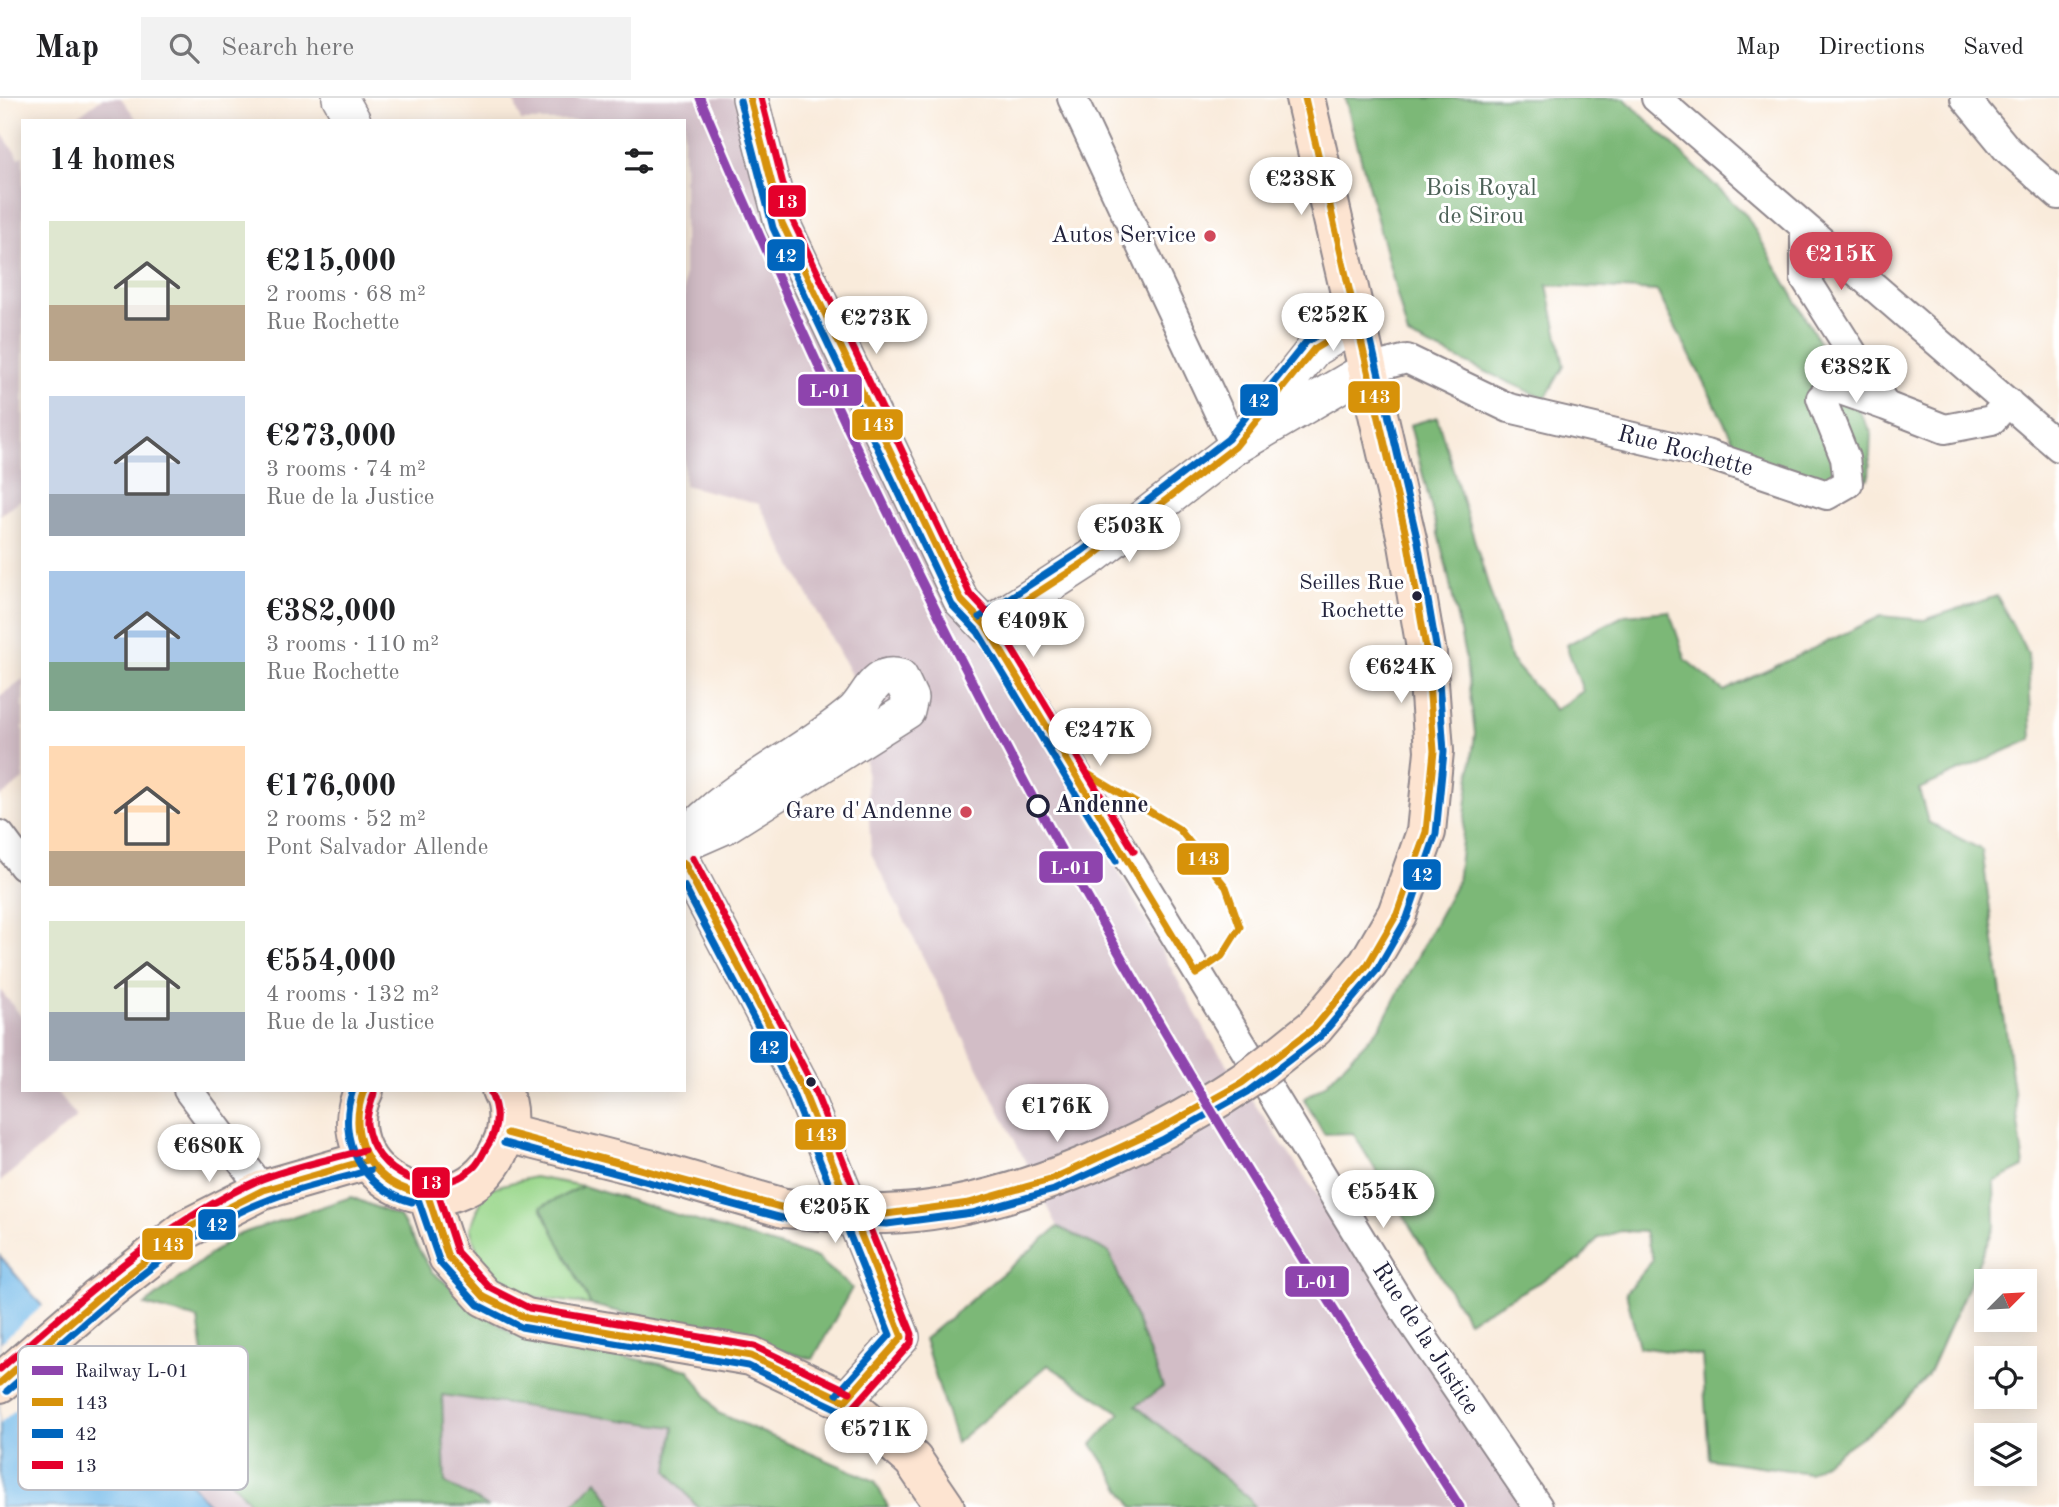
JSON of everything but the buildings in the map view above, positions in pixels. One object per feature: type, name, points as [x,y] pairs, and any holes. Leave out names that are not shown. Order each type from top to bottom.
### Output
[{"type":"main road","points":[[508,1133],[649,1169],[784,1208],[886,1214],[969,1203],[1050,1180],[1158,1130],[1242,1083],[1314,1028],[1368,964],[1397,914],[1426,832],[1434,751],[1427,654],[1408,544],[1305,98]]},
{"type":"main road","points":[[363,1092],[359,1101],[357,1131],[367,1160],[393,1185],[428,1196],[464,1189],[493,1167],[508,1133],[502,1092]]},
{"type":"main road","points":[[43,1346],[97,1299],[188,1228],[263,1190],[367,1160]]},
{"type":"main road","points":[[428,1196],[449,1257],[484,1297],[526,1318],[751,1356],[845,1401],[914,1460],[945,1507]]},
{"type":"main road","points":[[0,1383],[18,1367]]},
{"type":"street","points":[[341,98],[352,119]]},
{"type":"street","name":"Rue de la Justice","points":[[750,98],[782,223],[961,600],[986,626],[1406,1313],[1538,1507]]},
{"type":"street","points":[[1072,98],[1235,447]]},
{"type":"street","points":[[1656,98],[2059,447]]},
{"type":"street","points":[[1965,98],[2007,149],[2059,195]]},
{"type":"street","points":[[1805,229],[1805,278],[1886,406]]},
{"type":"street","points":[[1235,447],[1314,349],[1356,323]]},
{"type":"street","name":"Rue Rochette","points":[[1368,369],[1407,359],[1509,408],[1706,454],[1827,495],[1848,484],[1845,458],[1821,398],[1832,387],[1945,429],[1992,420],[2008,402]]},
{"type":"street","points":[[986,626],[1088,560],[1235,447],[1368,369]]},
{"type":"street","points":[[686,836],[707,813],[855,711],[880,679],[890,674],[900,677],[910,698],[907,711],[725,825],[686,843]]},
{"type":"street","points":[[0,835],[21,863]]},
{"type":"street","points":[[686,867],[800,1085],[902,1338],[845,1401]]},
{"type":"street","points":[[190,1092],[263,1190]]},
{"type":"shaded area","points":[[102,98],[121,98],[137,119],[74,119]]},
{"type":"shaded area","points":[[513,98],[733,98],[772,179],[908,485],[1211,1041],[1422,1346],[1527,1507],[1254,1507],[1249,1498],[1136,1406],[1109,1252],[1058,1227],[871,853],[862,695],[759,504],[686,486],[686,119],[520,119]]},
{"type":"shaded area","points":[[0,131],[19,158],[21,157],[21,499],[0,515]]},
{"type":"shaded area","points":[[21,680],[21,781],[0,797],[0,696]]},
{"type":"shaded area","points":[[0,990],[21,1016],[21,1092],[57,1092],[77,1117],[0,1182]]},
{"type":"shaded area","points":[[248,1367],[674,1427],[838,1507],[211,1507],[196,1490],[248,1490]]},
{"type":"green space","name":"Bois Royal de Sirou","points":[[1345,98],[1624,98],[1747,216],[1871,432],[1869,478],[1827,495],[1747,467],[1657,291],[1547,285],[1564,366],[1545,399],[1408,336]]},
{"type":"green space","points":[[1437,417],[1511,660],[1555,710],[1583,691],[1566,645],[1625,615],[1669,611],[1686,660],[1724,691],[1881,616],[1924,620],[1997,596],[2028,654],[2032,739],[1919,789],[1928,822],[1982,850],[2024,1167],[1994,1182],[1995,1226],[1927,1377],[1890,1417],[1809,1473],[1709,1459],[1702,1356],[1639,1347],[1626,1292],[1653,1260],[1645,1232],[1621,1231],[1598,1238],[1580,1260],[1468,1321],[1353,1133],[1324,1134],[1304,1099],[1326,1084],[1380,1027],[1457,882],[1475,733],[1465,656],[1446,565],[1410,425]]},
{"type":"green space","points":[[534,1177],[583,1186],[541,1207],[591,1305],[519,1295],[482,1266],[470,1228],[486,1189]]},
{"type":"green space","points":[[583,1186],[817,1258],[852,1288],[813,1359],[591,1305],[541,1207]]},
{"type":"green space","points":[[351,1197],[400,1217],[432,1272],[511,1333],[689,1370],[718,1413],[875,1481],[888,1507],[697,1507],[668,1471],[674,1427],[442,1395],[445,1483],[489,1507],[253,1507],[239,1490],[248,1490],[248,1346],[202,1346],[198,1319],[145,1305],[234,1236]]},
{"type":"green space","points":[[1058,1227],[1109,1252],[1163,1387],[1136,1406],[1249,1498],[1254,1507],[1133,1507],[1092,1444],[1120,1413],[1048,1365],[956,1443],[924,1339]]},
{"type":"green space","points":[[597,1480],[614,1507],[571,1507]]},
{"type":"water","points":[[0,1256],[76,1346],[18,1346],[18,1490],[197,1490],[211,1507],[0,1507]]},
{"type":"pier","points":[[45,1304],[79,1346],[18,1346],[18,1407],[0,1423],[0,1343]]},
{"type":"rail line","name":"L-01","points":[[700,98],[792,308],[889,516],[1046,822],[1144,997],[1232,1145],[1460,1507]]},
{"type":"transit line","name":"143","points":[[750,98],[782,223],[961,600],[986,626],[1196,974]]},
{"type":"transit line","name":"13","points":[[761,98],[792,219],[970,594],[995,621],[1134,851]]},
{"type":"transit line","name":"143","points":[[507,1133],[784,1208],[886,1214],[969,1203],[1050,1180],[1158,1130],[1242,1083],[1314,1028],[1368,964],[1397,914],[1426,832],[1434,751],[1427,654],[1408,544],[1305,98]]},
{"type":"transit line","name":"42","points":[[740,101],[773,228],[952,605],[978,632],[1116,861]]},
{"type":"transit line","name":"42","points":[[504,1143],[782,1218],[887,1224],[972,1213],[1054,1190],[1162,1140],[1247,1092],[1321,1036],[1377,970],[1407,918],[1436,834],[1444,752],[1437,652],[1418,542],[1365,316],[1352,314],[1306,342],[1228,439],[1082,551],[980,617]]},
{"type":"transit line","name":"143","points":[[986,626],[1088,560],[1235,447],[1314,349],[1357,323]]},
{"type":"transit line","name":"143","points":[[1088,774],[1179,829],[1226,887],[1240,927],[1222,956],[1196,974]]},
{"type":"transit line","name":"13","points":[[693,858],[811,1081],[912,1334],[911,1343],[853,1408]]},
{"type":"transit line","name":"143","points":[[686,867],[801,1085],[902,1337],[845,1401]]},
{"type":"transit line","name":"42","points":[[686,890],[791,1089],[890,1335],[837,1394]]},
{"type":"transit line","name":"42","points":[[352,1092],[348,1108],[348,1126],[357,1160],[380,1186],[395,1196],[412,1202]]},
{"type":"transit line","name":"143","points":[[363,1092],[358,1123],[360,1139],[366,1153],[385,1177],[415,1192]]},
{"type":"transit line","name":"13","points":[[374,1093],[367,1124],[371,1141],[380,1156],[393,1169],[408,1178],[441,1183],[458,1178],[473,1168],[489,1144],[495,1130],[496,1116],[491,1094]]},
{"type":"transit line","name":"13","points":[[26,1346],[122,1265],[154,1241],[221,1199],[270,1176],[364,1150]]},
{"type":"transit line","name":"143","points":[[43,1346],[97,1299],[188,1228],[263,1190],[367,1160]]},
{"type":"transit line","name":"42","points":[[58,1346],[163,1259],[232,1216],[305,1187],[370,1170]]},
{"type":"transit line","name":"13","points":[[438,1193],[457,1252],[490,1288],[529,1308],[754,1346],[850,1392]]},
{"type":"transit line","name":"143","points":[[428,1196],[448,1257],[484,1297],[526,1318],[751,1356],[845,1401]]},
{"type":"transit line","name":"42","points":[[418,1199],[440,1263],[478,1305],[521,1327],[748,1366],[840,1410]]},
{"type":"transit line","name":"13","points":[[0,1369],[18,1353]]},
{"type":"transit line","name":"143","points":[[0,1383],[18,1367]]},
{"type":"transit line","name":"42","points":[[7,1391],[18,1381]]},
{"type":"place","name":"Autos Service","points":[[1210,236]]},
{"type":"place","name":"Seilles Rue Rochette","points":[[1417,596]]},
{"type":"place","name":"Andenne","points":[[1038,806]]},
{"type":"place","name":"Gare d'Andenne","points":[[966,812]]}]
